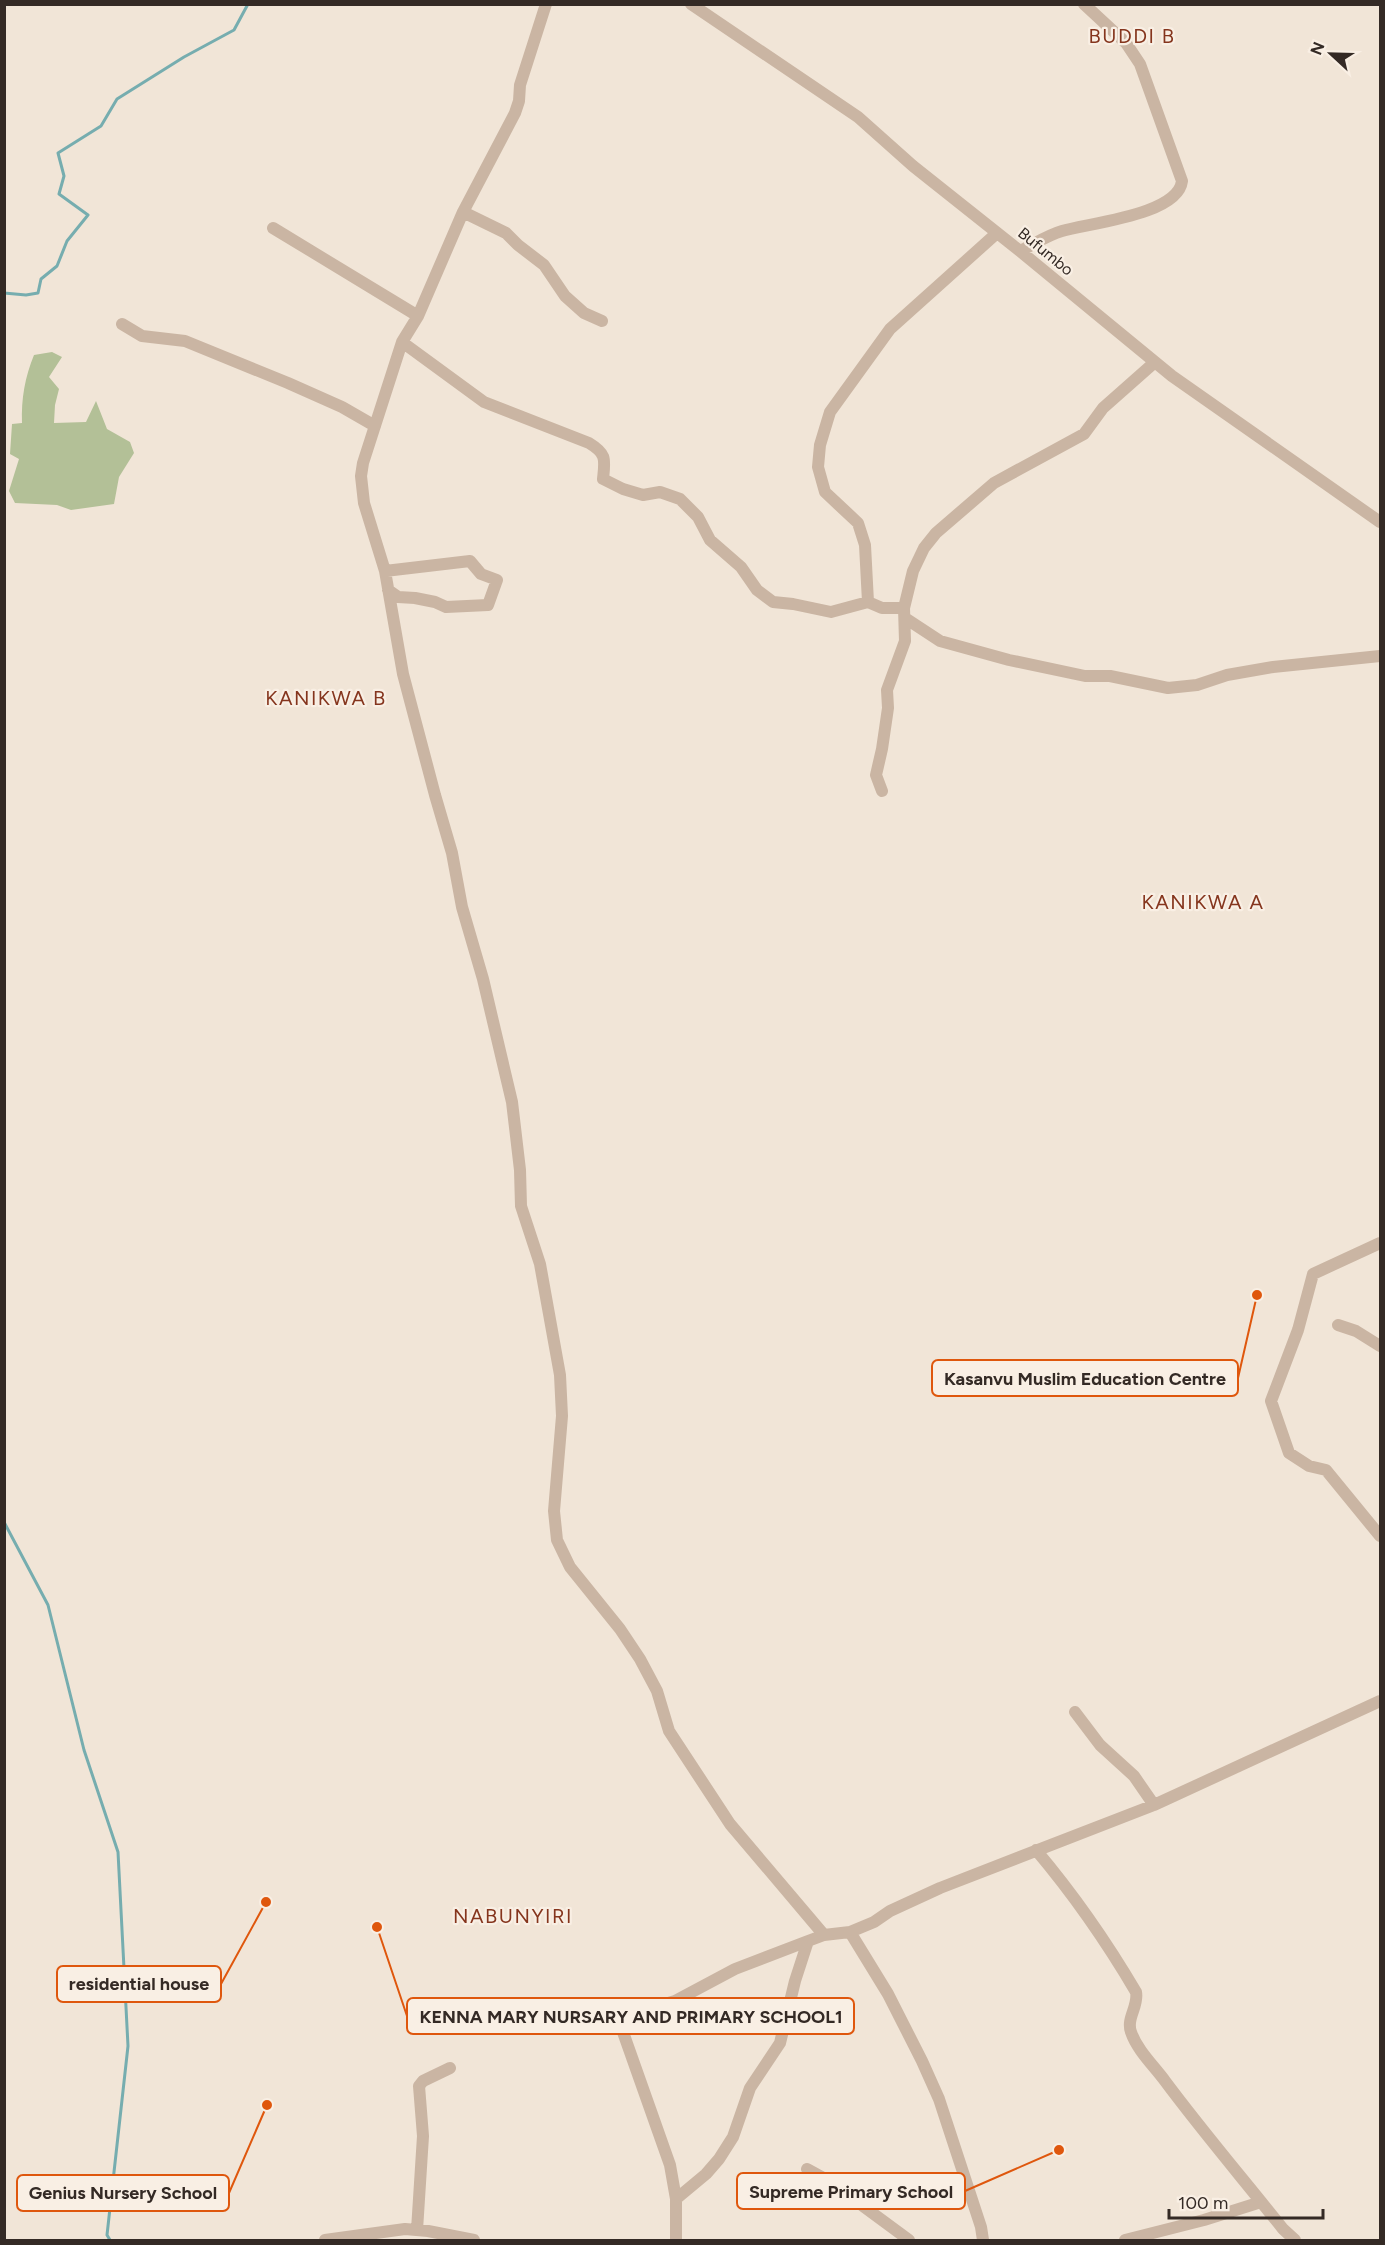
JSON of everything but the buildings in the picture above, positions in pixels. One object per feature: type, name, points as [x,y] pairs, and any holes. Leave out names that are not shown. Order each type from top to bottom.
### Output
[{"type":"street","points":[[546,4],[520,85],[519,101],[515,113],[463,212],[418,316],[402,342],[363,463],[361,486],[368,522],[385,571],[403,674],[450,846],[462,907],[483,979],[512,1102],[519,1159],[521,1206],[540,1264],[560,1375],[561,1439],[554,1511],[557,1540],[570,1567],[620,1629],[640,1659],[657,1691],[669,1731],[723,1814],[824,1935]]},
{"type":"street","name":"Bufumbo","points":[[691,4],[858,117],[913,166],[1190,390],[1249,428],[1380,522]]},
{"type":"street","points":[[1020,251],[1060,231],[1149,210],[1179,193],[1181,188],[1182,181],[1140,64],[1126,43],[1084,4]]},
{"type":"street","points":[[463,212],[506,233],[544,265],[565,296],[584,313],[602,321]]},
{"type":"street","points":[[273,228],[418,316]]},
{"type":"street","points":[[868,602],[865,545],[858,523],[825,492],[818,467],[820,445],[830,412],[890,329],[997,233]]},
{"type":"street","points":[[122,324],[142,336],[185,341],[342,407],[375,426]]},
{"type":"street","points":[[402,342],[484,402],[589,443],[598,449],[605,460],[603,479],[643,495],[660,492],[680,499],[698,517],[710,540],[741,567],[757,590],[773,602],[831,612],[868,602],[905,613],[940,641],[1010,660],[1085,676],[1110,676],[1168,688],[1197,685],[1227,675],[1273,667],[1380,656]]},
{"type":"street","points":[[882,791],[876,775],[888,708],[887,690],[905,641],[905,613],[913,571],[924,548],[936,533],[994,483],[1084,434],[1103,408],[1155,362]]},
{"type":"street","points":[[385,571],[470,561],[481,574],[497,580],[488,605],[446,607],[415,598],[398,597],[388,590]]},
{"type":"street","points":[[1380,1242],[1313,1274],[1298,1330],[1271,1401],[1289,1454],[1309,1466],[1326,1470],[1380,1536]]},
{"type":"street","points":[[1338,1325],[1356,1331],[1380,1346]]},
{"type":"street","points":[[676,2241],[676,2199],[670,2165],[618,2018],[675,2001],[735,1969],[824,1935],[850,1932],[940,1888],[1154,1805],[1380,1701]]},
{"type":"street","points":[[1075,1712],[1100,1745],[1134,1776],[1154,1805]]},
{"type":"street","points":[[1036,1850],[1080,1904],[1107,1943],[1136,1992],[1137,2000],[1130,2025],[1133,2036],[1196,2122],[1283,2229],[1296,2241]]},
{"type":"street","points":[[850,1932],[888,1994],[939,2099],[981,2227],[983,2241]]},
{"type":"street","points":[[676,2199],[706,2174],[733,2137],[750,2088],[780,2043],[795,1981],[808,1941]]},
{"type":"street","points":[[417,2230],[423,2136],[419,2086],[423,2081],[450,2068]]},
{"type":"street","points":[[807,2169],[842,2190],[909,2241]]},
{"type":"street","points":[[1125,2241],[1262,2202]]},
{"type":"street","points":[[325,2241],[405,2229],[474,2241]]},
{"type":"green space","points":[[52,352],[62,357],[49,377],[59,389],[54,423],[86,422],[96,401],[107,429],[130,442],[134,453],[119,477],[114,504],[71,510],[57,505],[15,503],[9,491],[19,459],[10,454],[12,424],[22,423],[24,388],[28,372],[34,355]]},
{"type":"waterway","points":[[4,293],[26,295],[38,293],[41,279],[57,266],[67,241],[88,215],[59,194],[64,176],[58,153],[101,126],[117,99],[184,57],[234,30],[248,4]]},
{"type":"waterway","points":[[4,1522],[48,1605],[84,1750],[118,1852],[128,2046],[107,2235],[110,2240]]},
{"type":"place","name":"Kasanvu Muslim Education Centre","points":[[1257,1295]]},
{"type":"place","name":"residential house","points":[[266,1902]]},
{"type":"place","name":"KENNA MARY NURSARY AND PRIMARY SCHOOL1","points":[[377,1927]]},
{"type":"place","name":"Genius Nursery School","points":[[267,2105]]},
{"type":"place","name":"Supreme Primary School","points":[[1059,2150]]},
{"type":"district","name":"BUDDI B","points":[[1132,36]]},
{"type":"district","name":"KANIKWA B","points":[[326,698]]},
{"type":"district","name":"KANIKWA A","points":[[1203,902]]},
{"type":"district","name":"NABUNYIRI","points":[[513,1916]]}]
